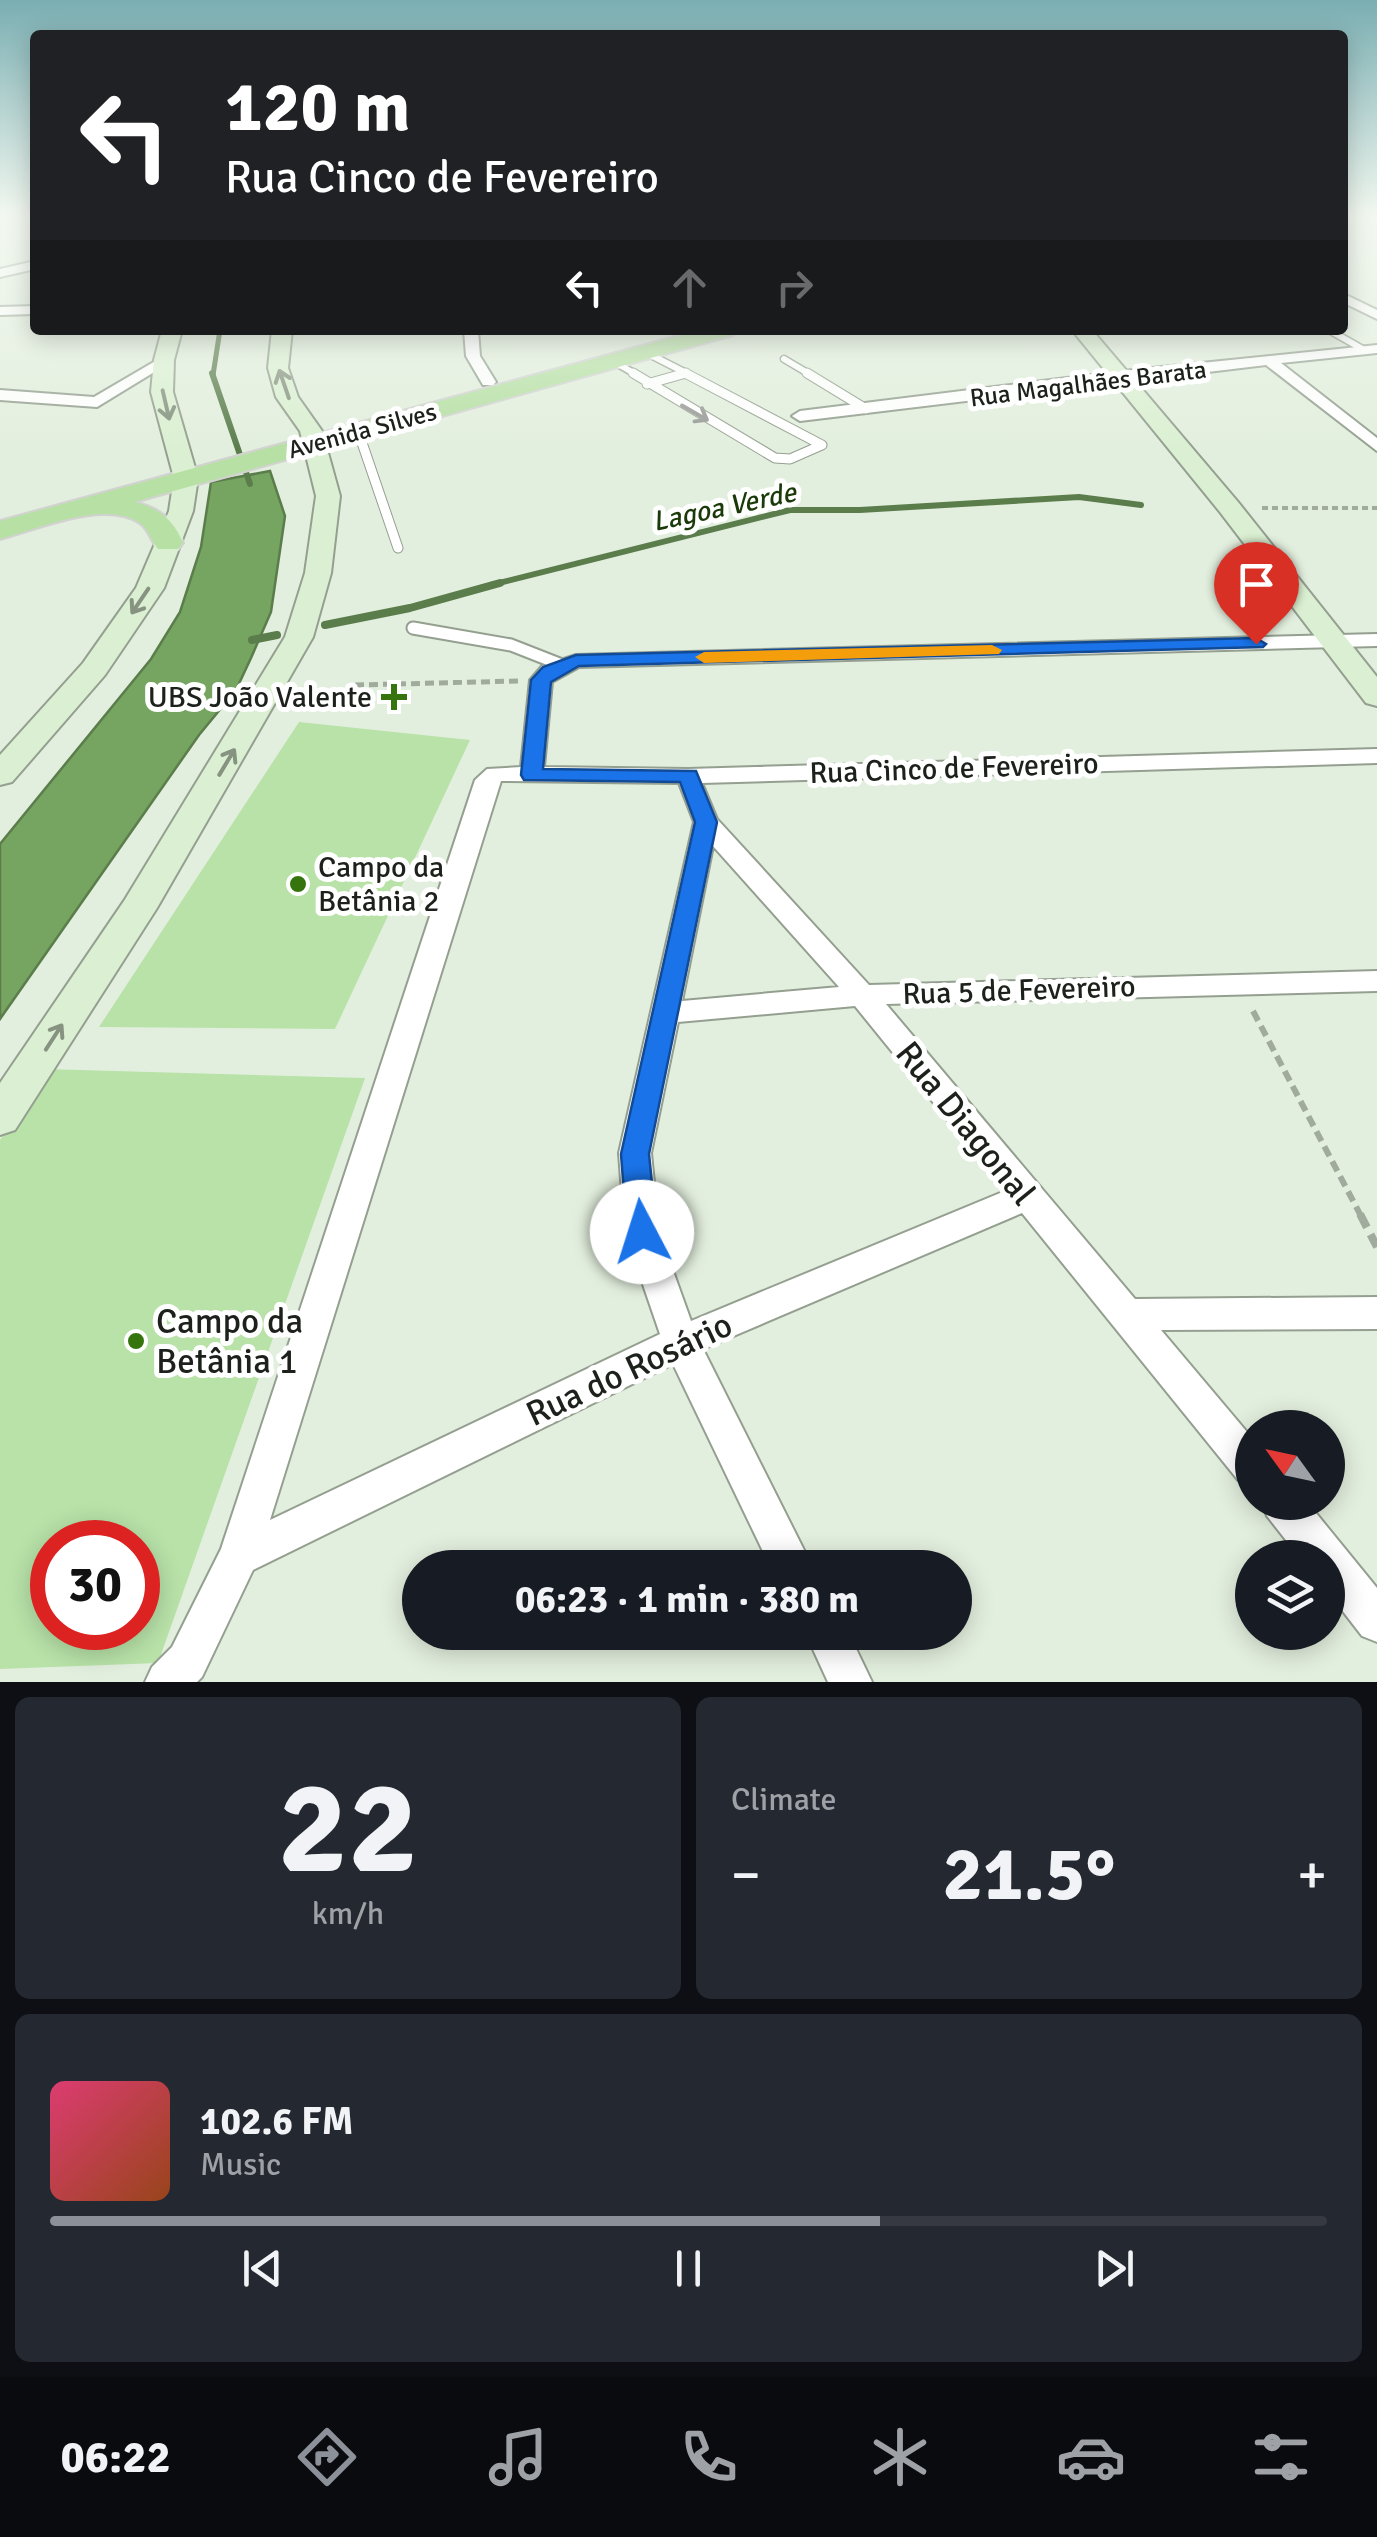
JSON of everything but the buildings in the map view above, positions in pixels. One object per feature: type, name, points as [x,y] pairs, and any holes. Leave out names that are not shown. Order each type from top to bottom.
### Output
[{"type":"main road","name":"Avenida Silves","points":[[0,517],[192,471],[488,382],[665,335]]},
{"type":"main road","name":"Avenida Silves","points":[[312,437],[358,431],[707,335]]},
{"type":"main road","name":"Avenida Silves","points":[[0,530],[82,508],[192,471]]},
{"type":"main road","points":[[82,508],[119,508],[148,514],[165,530],[168,543]]},
{"type":"street","points":[[1348,300],[1377,315]]},
{"type":"street","points":[[3,307],[30,310]]},
{"type":"street","points":[[0,775],[94,669],[150,588],[182,511],[192,471],[162,392],[171,335]]},
{"type":"street","points":[[0,1118],[138,908],[299,637],[318,573],[328,496],[312,437],[287,397],[278,368],[281,335]]},
{"type":"street","points":[[471,335],[473,356],[488,382]]},
{"type":"street","points":[[1087,335],[1229,507],[1377,697]]},
{"type":"street","name":"Rua Magalhães Barata","points":[[800,416],[1123,375],[1372,350]]},
{"type":"street","points":[[0,395],[61,403],[97,402],[164,360]]},
{"type":"street","points":[[1272,362],[1377,446]]},
{"type":"street","points":[[167,1682],[186,1662],[239,1556],[487,780],[496,774],[532,775],[541,680],[562,665],[576,661],[1377,640]]},
{"type":"street","name":"Rua Cinco de Fevereiro","points":[[532,775],[688,776],[1377,756]]},
{"type":"street","name":"Rua Diagonal","points":[[688,776],[706,822],[862,995],[1235,1445]]},
{"type":"street","points":[[706,822],[635,1154],[642,1232],[680,1342],[784,1550]]},
{"type":"street","name":"Rua 5 de Fevereiro","points":[[662,1014],[862,995],[1377,981]]},
{"type":"street","name":"Rua do Rosário","points":[[239,1556],[680,1342],[1026,1197]]},
{"type":"street","points":[[1130,1315],[1377,1313]]},
{"type":"street","points":[[1296,1520],[1313,1540]]},
{"type":"street","points":[[1345,1581],[1377,1621]]},
{"type":"street","points":[[835,1650],[850,1682]]},
{"type":"lane","points":[[1340,335],[1372,350]]},
{"type":"lane","points":[[613,361],[776,458],[790,459],[822,445],[644,352]]},
{"type":"lane","points":[[784,359],[866,409]]},
{"type":"lane","points":[[647,384],[686,374]]},
{"type":"lane","points":[[358,431],[398,548]]},
{"type":"lane","points":[[413,628],[511,645],[562,665]]},
{"type":"path","points":[[1229,507],[1377,508]]},
{"type":"path","points":[[355,685],[541,680]]},
{"type":"path","points":[[1238,984],[1377,1247]]},
{"type":"shaded area","points":[[270,471],[285,516],[271,612],[236,690],[199,735],[0,1019],[0,844],[151,659],[180,612],[201,547],[211,482]]},
{"type":"shaded area","name":"Campo da Betânia 2","points":[[299,722],[470,740],[335,1029],[99,1027]]},
{"type":"shaded area","name":"Campo da Betânia 1","points":[[44,1069],[365,1078],[158,1663],[0,1669],[0,1140]]},
{"type":"waterway","points":[[213,375],[219,335]]},
{"type":"waterway","points":[[212,373],[250,484]]},
{"type":"waterway","name":"Lagoa Verde","points":[[491,585],[790,510],[860,510],[1079,497],[1141,505]]},
{"type":"waterway","name":"Lagoa Verde","points":[[325,625],[410,608],[500,583]]},
{"type":"waterway","name":"Lagoa Verde","points":[[252,640],[277,635]]},
{"type":"slow traffic","points":[[704,657],[992,650]]},
{"type":"place","name":"UBS João Valente","points":[[394,697]]},
{"type":"place","name":"Campo da Betânia 2","points":[[298,884]]},
{"type":"place","name":"Campo da Betânia 1","points":[[136,1341]]},
{"type":"route","points":[[642,1232],[635,1154],[706,822],[688,776],[532,775],[530,756],[541,680],[562,665],[576,661],[1256,644]]}]
